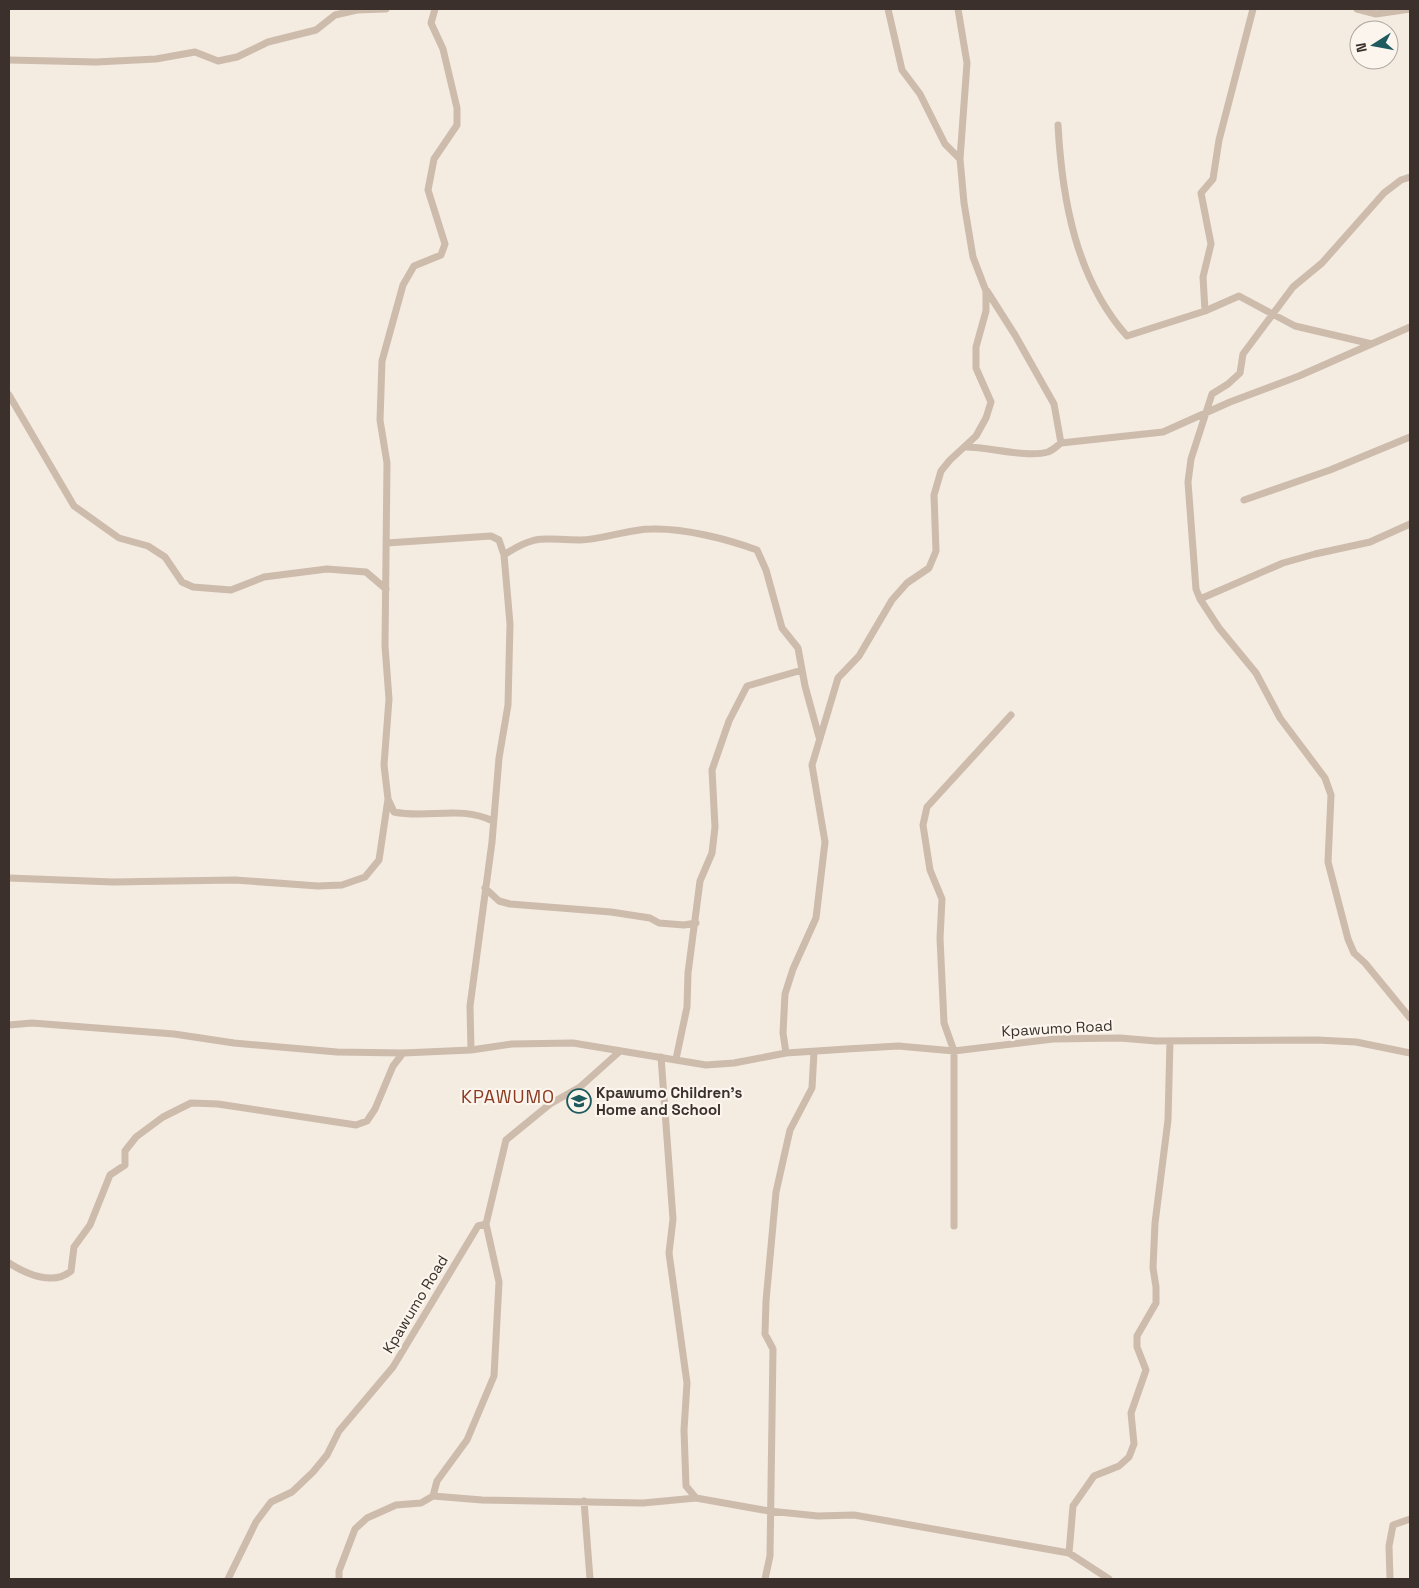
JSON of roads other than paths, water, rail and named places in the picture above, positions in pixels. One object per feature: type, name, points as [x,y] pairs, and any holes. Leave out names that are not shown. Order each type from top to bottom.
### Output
[{"type":"street","points":[[9,60],[96,62],[156,59],[195,52],[218,60],[237,57],[268,42],[316,30],[336,15],[357,9],[386,9]]},
{"type":"street","points":[[9,878],[112,882],[235,880],[308,886],[342,885],[365,878],[378,860],[388,799],[384,765],[389,699],[385,646],[386,463],[380,420],[382,361],[406,279],[414,266],[441,255],[445,244],[428,190],[434,158],[457,125],[457,108],[443,49],[431,23],[435,9]]},
{"type":"street","points":[[888,9],[902,70],[920,94],[945,144],[960,159]]},
{"type":"street","points":[[958,9],[967,63],[960,159],[964,203],[974,257],[986,291],[1015,335],[1054,404],[1061,443]]},
{"type":"street","points":[[1205,311],[1203,277],[1211,244],[1201,193],[1213,179],[1219,140],[1253,9]]},
{"type":"street","points":[[1357,9],[1376,14],[1410,9]]},
{"type":"street","points":[[1058,125],[1064,191],[1077,246],[1108,314],[1127,336],[1205,311],[1239,296],[1271,316],[1295,326],[1372,344]]},
{"type":"street","points":[[1410,177],[1400,180],[1384,193],[1322,263],[1293,287],[1242,354],[1240,373],[1228,384],[1212,394],[1191,459],[1188,482],[1196,589],[1200,599],[1219,628],[1256,673],[1280,718],[1325,778],[1331,795],[1328,862],[1348,939],[1354,953],[1365,963],[1410,1018]]},
{"type":"street","points":[[786,1053],[784,1034],[785,994],[793,969],[816,918],[825,842],[812,765],[819,738],[838,678],[859,656],[892,600],[907,583],[929,568],[936,551],[934,496],[939,479],[950,460],[976,436],[986,418],[991,402],[976,368],[976,347],[986,311],[986,291]]},
{"type":"street","points":[[966,447],[986,447],[1019,452],[1049,452],[1061,443],[1163,432],[1230,402],[1299,376],[1410,327]]},
{"type":"street","points":[[9,395],[74,506],[119,538],[148,546],[165,557],[182,582],[193,587],[231,590],[264,577],[327,568],[366,572],[386,589]]},
{"type":"street","points":[[1244,500],[1330,470],[1410,437]]},
{"type":"street","points":[[1200,599],[1283,563],[1370,542],[1410,524]]},
{"type":"street","points":[[504,554],[525,541],[555,537],[581,540],[652,529],[734,542],[756,550],[766,570],[782,628],[798,648],[819,738]]},
{"type":"street","points":[[386,543],[491,536],[499,540],[504,554],[510,624],[508,705],[499,758],[486,888],[470,1006],[471,1050]]},
{"type":"street","points":[[676,1059],[688,1007],[688,973],[700,881],[712,853],[714,835],[712,770],[728,721],[747,686],[802,670]]},
{"type":"street","points":[[954,1226],[954,1050],[944,1023],[940,938],[942,899],[930,870],[923,825],[927,807],[1011,715]]},
{"type":"street","points":[[388,799],[394,812],[406,814],[478,813],[493,821]]},
{"type":"street","points":[[486,888],[499,901],[510,904],[611,912],[650,918],[659,923],[684,925],[696,923]]},
{"type":"street","name":"Kpawumo Road","points":[[9,1025],[32,1023],[174,1034],[234,1043],[337,1052],[403,1053],[471,1050],[512,1044],[573,1043],[706,1065],[734,1063],[786,1053],[898,1046],[954,1050],[1053,1039],[1120,1038],[1170,1041],[1278,1038],[1356,1042],[1410,1053]]},
{"type":"street","points":[[1069,1552],[1073,1506],[1094,1476],[1119,1466],[1130,1457],[1134,1444],[1131,1413],[1146,1370],[1137,1347],[1137,1336],[1156,1303],[1153,1268],[1155,1223],[1168,1120],[1170,1041]]},
{"type":"street","points":[[433,1496],[437,1481],[468,1440],[494,1376],[499,1282],[486,1224],[506,1140],[550,1104],[580,1087],[619,1052]]},
{"type":"street","points":[[765,1579],[770,1556],[769,1511],[773,1349],[766,1334],[766,1301],[774,1211],[776,1192],[790,1130],[812,1088],[814,1052]]},
{"type":"street","points":[[9,1263],[26,1274],[51,1279],[65,1276],[71,1271],[74,1247],[90,1225],[110,1175],[125,1164],[125,1151],[136,1137],[163,1117],[191,1103],[218,1104],[356,1125],[367,1121],[375,1109],[393,1066],[403,1053]]},
{"type":"street","points":[[661,1057],[673,1219],[669,1253],[687,1383],[684,1430],[686,1486],[696,1498]]},
{"type":"street","name":"Kpawumo Road","points":[[228,1579],[256,1522],[271,1502],[292,1492],[327,1455],[339,1431],[393,1367],[478,1226],[486,1224]]},
{"type":"street","points":[[339,1579],[339,1571],[355,1529],[367,1518],[396,1506],[421,1503],[433,1496],[482,1500],[643,1503],[696,1498],[769,1511],[818,1516],[854,1515],[1069,1552],[1109,1579]]},
{"type":"street","points":[[584,1502],[590,1579]]},
{"type":"street","points":[[1390,1579],[1389,1546],[1393,1525],[1410,1518]]},
{"type":"place","name":"Kpawumo Children’s Home and School","points":[[579,1101]]},
{"type":"district","name":"KPAWUMO","points":[[508,1096]]}]
